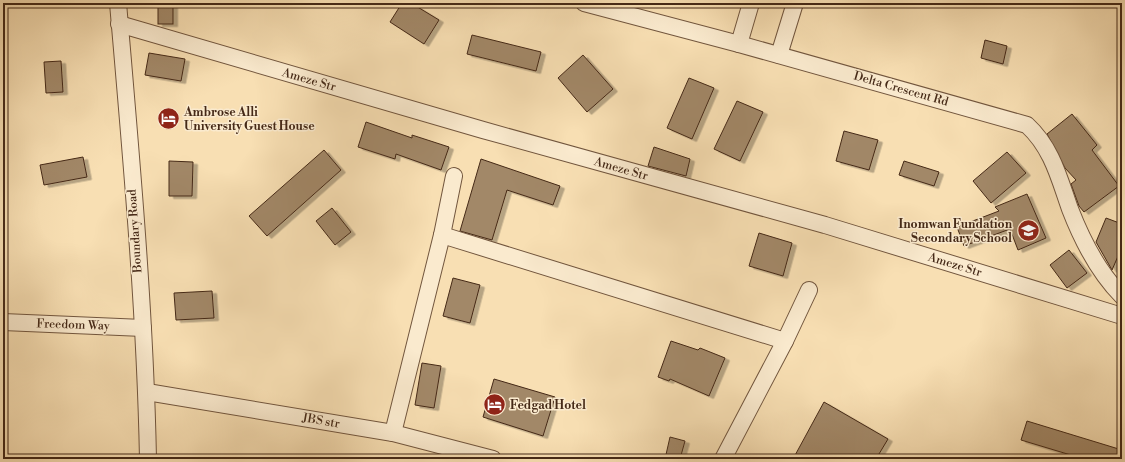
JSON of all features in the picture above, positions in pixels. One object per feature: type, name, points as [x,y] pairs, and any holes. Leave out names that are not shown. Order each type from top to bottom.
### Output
[{"type":"street","name":"Boundary Road","points":[[118,3],[143,328],[147,392],[148,459]]},
{"type":"street","name":"Delta Crescent Rd","points":[[584,3],[779,55],[1027,125],[1039,136],[1053,160],[1071,211],[1093,259],[1122,296]]},
{"type":"street","points":[[739,44],[751,3]]},
{"type":"street","points":[[779,55],[795,3]]},
{"type":"street","name":"Ameze Str","points":[[119,24],[491,133],[825,225],[1122,316]]},
{"type":"street","points":[[393,433],[442,235],[454,176]]},
{"type":"street","points":[[442,235],[785,341]]},
{"type":"street","points":[[723,459],[785,341],[809,290]]},
{"type":"street","name":"Freedom Way","points":[[3,322],[143,328]]},
{"type":"street","name":"JBS str","points":[[147,392],[393,433],[494,459]]},
{"type":"building","points":[[158,3],[173,3],[173,24],[158,24]]},
{"type":"building","points":[[402,3],[411,3],[439,20],[424,44],[390,22]]},
{"type":"building","points":[[472,35],[541,52],[536,71],[467,54]]},
{"type":"building","points":[[985,40],[1007,46],[1003,64],[981,58]]},
{"type":"building","points":[[149,53],[185,59],[181,81],[145,75]]},
{"type":"building","points":[[583,55],[613,89],[587,112],[558,78]]},
{"type":"building","points":[[61,61],[63,92],[46,93],[44,62]]},
{"type":"building","points":[[689,78],[714,88],[692,139],[667,128]]},
{"type":"building","points":[[737,101],[763,112],[740,161],[714,149]]},
{"type":"building","points":[[1072,114],[1097,145],[1092,150],[1119,186],[1084,212],[1079,206],[1071,184],[1076,180],[1065,168],[1047,134]]},
{"type":"building","points":[[366,122],[412,138],[412,135],[449,147],[441,170],[396,154],[395,159],[358,147]]},
{"type":"building","points":[[844,131],[878,140],[869,170],[836,161]]},
{"type":"building","points":[[654,147],[690,159],[686,176],[648,166]]},
{"type":"building","points":[[324,150],[341,170],[267,236],[249,216]]},
{"type":"building","points":[[1007,152],[1026,173],[991,203],[973,181]]},
{"type":"building","points":[[83,157],[87,177],[44,185],[40,165]]},
{"type":"building","points":[[481,159],[560,186],[553,205],[507,190],[492,240],[460,231]]},
{"type":"building","points":[[169,161],[193,162],[192,196],[169,196]]},
{"type":"building","points":[[904,161],[939,172],[934,186],[899,175]]},
{"type":"building","points":[[1027,194],[1046,238],[1018,250],[1010,229],[964,246],[957,227],[999,211],[995,207]]},
{"type":"building","points":[[332,208],[351,232],[335,245],[316,221]]},
{"type":"building","points":[[1106,218],[1122,224],[1122,247],[1112,270],[1096,242]]},
{"type":"building","points":[[759,233],[792,243],[783,276],[749,266]]},
{"type":"building","points":[[1069,250],[1087,273],[1067,288],[1050,265]]},
{"type":"building","points":[[453,278],[480,285],[470,323],[443,316]]},
{"type":"building","points":[[212,291],[214,318],[176,320],[174,293]]},
{"type":"building","points":[[671,341],[698,350],[700,348],[725,358],[709,396],[670,379],[669,381],[658,377]]},
{"type":"building","points":[[422,363],[441,366],[434,408],[415,405]]},
{"type":"building","points":[[494,379],[555,397],[543,436],[483,417]]},
{"type":"building","points":[[824,402],[888,439],[876,459],[793,459]]},
{"type":"building","points":[[1027,421],[1122,450],[1122,459],[1084,459],[1021,440]]},
{"type":"building","points":[[670,437],[685,441],[680,459],[665,459]]},
{"type":"place","name":"Ambrose Alli University Guest House","points":[[168,119]]},
{"type":"place","name":"Inomwan Fundation Secondary School","points":[[1028,231]]},
{"type":"place","name":"Fedgad Hotel","points":[[495,405]]}]
